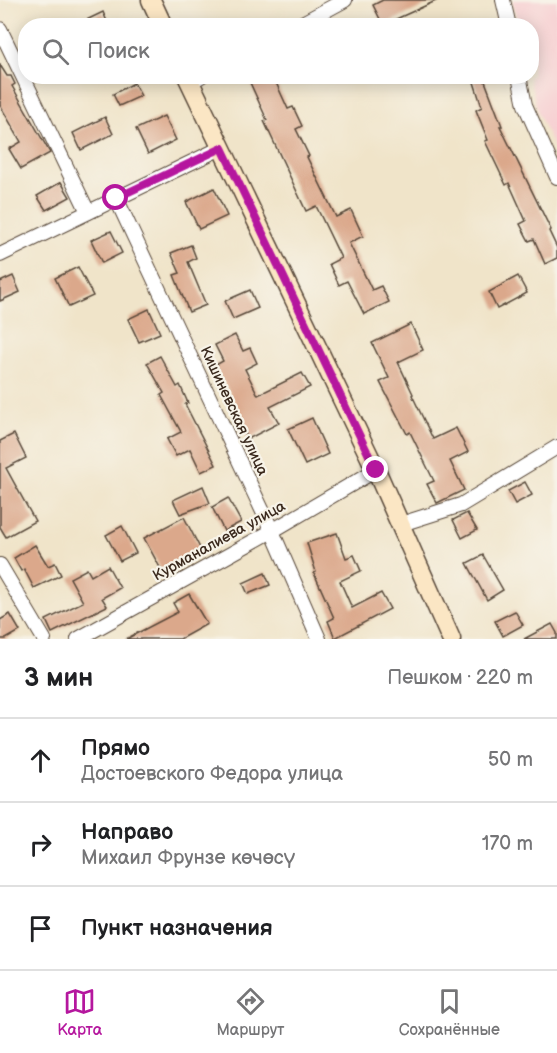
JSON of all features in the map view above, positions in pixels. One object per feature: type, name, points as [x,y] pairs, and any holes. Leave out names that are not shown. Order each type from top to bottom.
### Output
[{"type":"main road","points":[[151,0],[159,18]]},
{"type":"main road","points":[[195,84],[222,148],[376,470],[451,639]]},
{"type":"street","points":[[312,18],[345,0]]},
{"type":"street","points":[[503,0],[507,18]]},
{"type":"street","points":[[0,29],[18,66]]},
{"type":"street","points":[[26,84],[88,212]]},
{"type":"street","points":[[521,84],[525,105],[557,177]]},
{"type":"street","points":[[0,255],[222,148]]},
{"type":"street","name":"Кишиневская улица","points":[[116,198],[272,531],[319,639]]},
{"type":"street","points":[[401,524],[461,505],[557,447]]},
{"type":"street","name":"Курманалиева улица","points":[[78,639],[376,470]]},
{"type":"street","points":[[0,565],[44,639]]},
{"type":"shaded area","points":[[512,0],[557,0],[557,155],[538,113],[531,84],[539,84],[539,18],[516,18]]},
{"type":"building","points":[[383,0],[438,0],[398,18],[380,18],[373,5]]},
{"type":"building","points":[[103,12],[106,18],[91,18]]},
{"type":"building","points":[[0,65],[7,76],[11,76],[15,84],[12,86],[50,153],[21,169],[9,149],[21,142],[0,105]]},
{"type":"building","points":[[135,84],[141,96],[119,106],[113,94]]},
{"type":"building","points":[[251,84],[277,84],[288,109],[293,107],[302,126],[296,129],[336,217],[351,210],[363,236],[349,243],[372,290],[381,286],[389,302],[364,314],[347,281],[339,285],[329,264],[341,258],[316,206],[306,211],[264,121],[267,120]]},
{"type":"building","points":[[475,84],[486,84],[502,126],[500,126],[551,230],[549,231],[557,248],[557,258],[545,264],[534,239],[529,241],[520,224],[526,221],[509,183],[506,185],[485,141],[488,140],[476,110],[482,107]]},
{"type":"building","points":[[164,116],[176,140],[148,154],[136,129]]},
{"type":"building","points":[[105,117],[113,134],[81,150],[73,133]]},
{"type":"building","points":[[61,182],[70,197],[46,210],[37,196]]},
{"type":"building","points":[[214,188],[227,216],[199,229],[186,202]]},
{"type":"building","points":[[111,231],[122,253],[102,263],[91,240]]},
{"type":"building","points":[[191,245],[196,258],[188,262],[206,305],[189,312],[174,275],[180,273],[171,253]]},
{"type":"building","points":[[78,267],[93,296],[69,307],[55,278]]},
{"type":"building","points":[[13,276],[20,292],[0,301],[0,282]]},
{"type":"building","points":[[518,276],[527,293],[497,309],[489,292]]},
{"type":"building","points":[[250,290],[258,308],[233,319],[225,301]]},
{"type":"building","points":[[149,309],[160,333],[139,342],[128,319]]},
{"type":"building","points":[[411,324],[423,350],[398,362],[412,395],[433,439],[456,428],[468,452],[450,461],[464,490],[437,503],[427,484],[434,481],[410,432],[407,434],[380,382],[389,378],[372,343]]},
{"type":"building","points":[[235,335],[243,351],[250,348],[257,363],[245,369],[258,395],[302,373],[310,387],[270,407],[279,423],[248,439],[233,408],[237,406],[214,366],[223,361],[215,345]]},
{"type":"building","points":[[160,356],[177,387],[180,385],[188,403],[185,404],[216,465],[201,472],[190,449],[176,456],[167,439],[181,432],[161,395],[164,393],[147,363]]},
{"type":"building","points":[[312,418],[328,454],[305,465],[288,429]]},
{"type":"building","points":[[14,434],[26,458],[6,468],[35,521],[6,537],[0,527],[0,441]]},
{"type":"building","points":[[525,482],[532,495],[515,504],[508,491]]},
{"type":"building","points":[[203,486],[210,503],[180,514],[173,500]]},
{"type":"building","points":[[228,498],[241,522],[224,531],[212,507]]},
{"type":"building","points":[[467,513],[477,530],[462,538],[453,520]]},
{"type":"building","points":[[184,517],[203,554],[163,573],[144,538]]},
{"type":"building","points":[[122,526],[136,553],[120,561],[106,535]]},
{"type":"building","points":[[337,533],[346,558],[354,555],[361,571],[340,581],[352,608],[381,593],[390,609],[335,638],[328,621],[334,618],[314,573],[316,572],[307,543]]},
{"type":"building","points":[[35,545],[48,566],[55,563],[61,575],[34,588],[24,569],[21,571],[14,558]]},
{"type":"building","points":[[483,555],[503,590],[487,600],[467,563]]},
{"type":"building","points":[[108,566],[120,588],[102,598],[107,606],[52,633],[46,620],[83,602],[70,578],[87,569],[91,576]]},
{"type":"building","points":[[265,573],[270,585],[248,594],[243,583]]},
{"type":"building","points":[[189,594],[207,624],[180,639],[126,639],[178,612],[173,603]]},
{"type":"building","points":[[515,611],[523,625],[503,636],[495,621]]},
{"type":"building","points":[[10,614],[20,631],[6,639],[0,639],[0,620]]},
{"type":"building","points":[[552,624],[557,633],[557,639],[524,639]]},
{"type":"route","points":[[116,198],[222,148],[376,470]]}]
